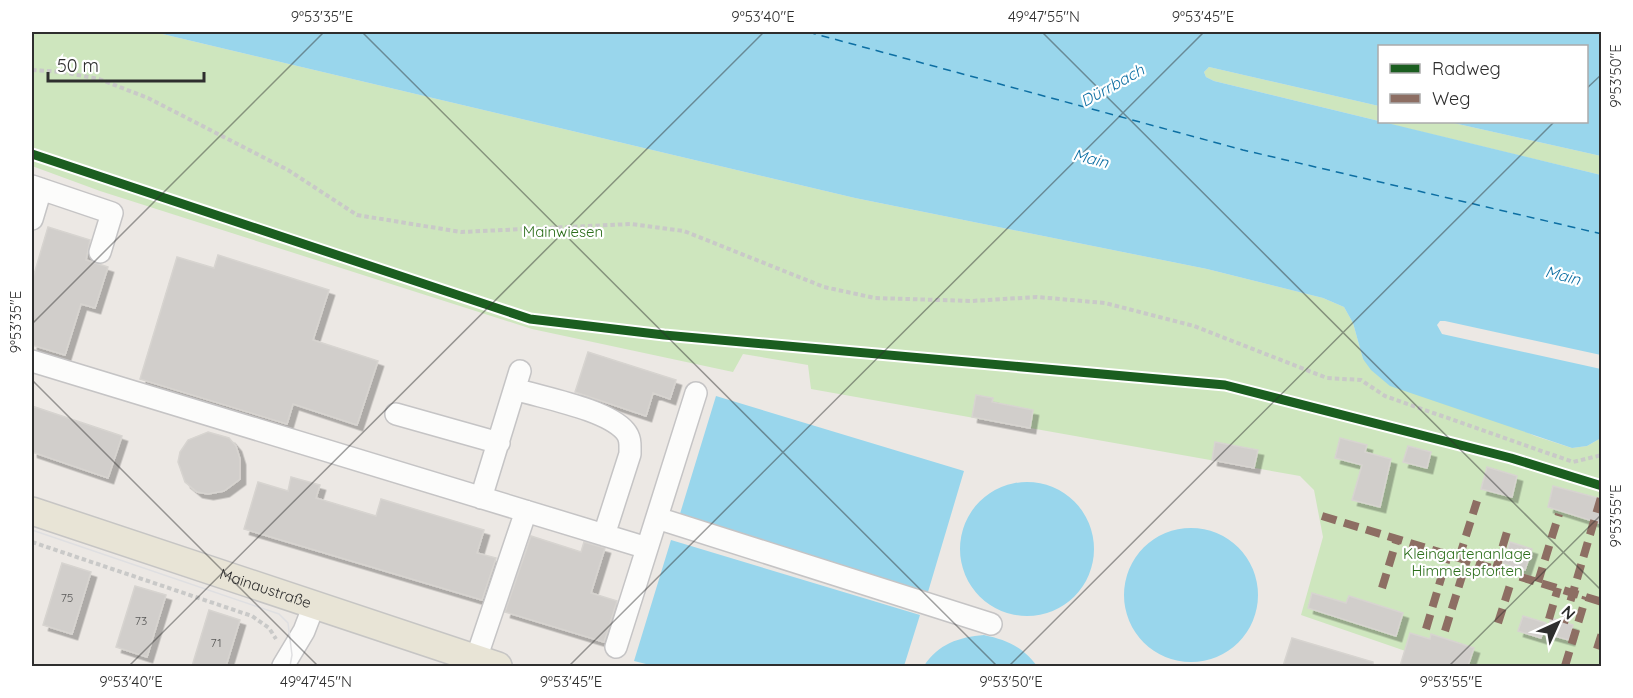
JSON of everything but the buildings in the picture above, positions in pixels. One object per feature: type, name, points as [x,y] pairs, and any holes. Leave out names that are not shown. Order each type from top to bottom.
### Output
[{"type":"main road","name":"Mainaustraße","points":[[32,511],[487,663]]},
{"type":"lane","points":[[32,219],[36,187],[112,213],[100,252]]},
{"type":"lane","points":[[32,361],[647,548]]},
{"type":"lane","points":[[481,498],[517,380],[592,412],[615,423],[627,432],[630,453],[604,535]]},
{"type":"lane","points":[[616,647],[696,393]]},
{"type":"lane","points":[[396,414],[498,443]]},
{"type":"lane","points":[[487,663],[526,511]]},
{"type":"lane","points":[[657,518],[991,624]]},
{"type":"lane","points":[[283,666],[304,632],[314,605]]},
{"type":"path","points":[[32,70],[62,72],[99,79],[148,98],[288,170],[357,215],[461,232],[631,224],[684,231],[824,287],[875,298],[971,301],[1037,297],[1105,303],[1194,326],[1327,378],[1361,380],[1385,396],[1573,462],[1602,455]]},
{"type":"path","points":[[32,542],[252,616],[269,628],[280,645]]},
{"type":"green space","name":"Mainwiesen","points":[[32,32],[154,32],[855,198],[1207,269],[1323,298],[1344,307],[1353,323],[1363,359],[1535,436],[1572,448],[1587,446],[1601,438],[1601,666],[1449,666],[1301,615],[1323,537],[1314,490],[1300,476],[811,389],[808,365],[743,354],[733,372],[532,329],[100,191],[32,166]]},
{"type":"green space","points":[[1209,67],[1378,106],[1378,121],[1214,81],[1206,77],[1204,72]]},
{"type":"green space","points":[[1385,123],[1453,123],[1601,156],[1601,175]]},
{"type":"water","points":[[154,32],[1601,32],[1601,156],[1453,123],[1588,123],[1588,45],[1378,45],[1378,106],[1209,67],[1204,72],[1206,77],[1214,81],[1378,121],[1378,123],[1387,123],[1601,175],[1601,355],[1445,321],[1440,321],[1437,325],[1442,334],[1601,369],[1601,438],[1587,446],[1572,448],[1390,386],[1371,370],[1363,359],[1353,323],[1344,307],[1323,298],[1207,269],[855,198]]},
{"type":"water","points":[[716,396],[964,471],[928,592],[679,517]]},
{"type":"water","points":[[1027,482],[1053,487],[1074,502],[1089,523],[1094,549],[1089,575],[1074,596],[1053,611],[1027,616],[1001,611],[980,596],[965,575],[960,549],[965,523],[980,502],[1001,487]]},
{"type":"water","points":[[1191,528],[1217,533],[1238,548],[1253,569],[1258,595],[1253,621],[1238,642],[1217,657],[1191,662],[1165,657],[1144,642],[1129,621],[1124,595],[1129,569],[1144,548],[1165,533]]},
{"type":"water","points":[[671,540],[920,615],[904,666],[654,666],[634,661]]},
{"type":"water","points":[[984,635],[1014,645],[1037,666],[924,666],[936,652],[950,643]]},
{"type":"ferry route","points":[[808,32],[1243,150],[1602,234]]},
{"type":"tram line","points":[[32,530],[279,614],[288,623],[292,655],[290,666]]},
{"type":"marked path","points":[[1564,623],[1602,494]]},
{"type":"marked path","points":[[1459,558],[1477,501]]},
{"type":"marked path","points":[[1538,582],[1559,514]]},
{"type":"marked path","points":[[1322,516],[1602,602]]},
{"type":"marked path","points":[[1496,569],[1509,525]]},
{"type":"marked path","points":[[1382,588],[1397,539]]},
{"type":"marked path","points":[[1426,629],[1448,555]]},
{"type":"marked path","points":[[1445,631],[1467,560]]},
{"type":"marked path","points":[[1498,623],[1511,582]]},
{"type":"marked path","points":[[1549,619],[1558,588]]},
{"type":"marked path","points":[[1565,666],[1586,597]]},
{"type":"marked path","points":[[1597,649],[1602,633]]},
{"type":"cycle path","points":[[32,154],[530,319],[664,335],[1225,385],[1511,458],[1602,486]]},
{"type":"water label","name":"Dürrbach","points":[[1112,85]]},
{"type":"water label","name":"Main","points":[[1091,158]]},
{"type":"water label","name":"Main","points":[[1563,275]]},
{"type":"park label","name":"Kleingartenanlage Himmelspforten","points":[[1467,562]]}]
